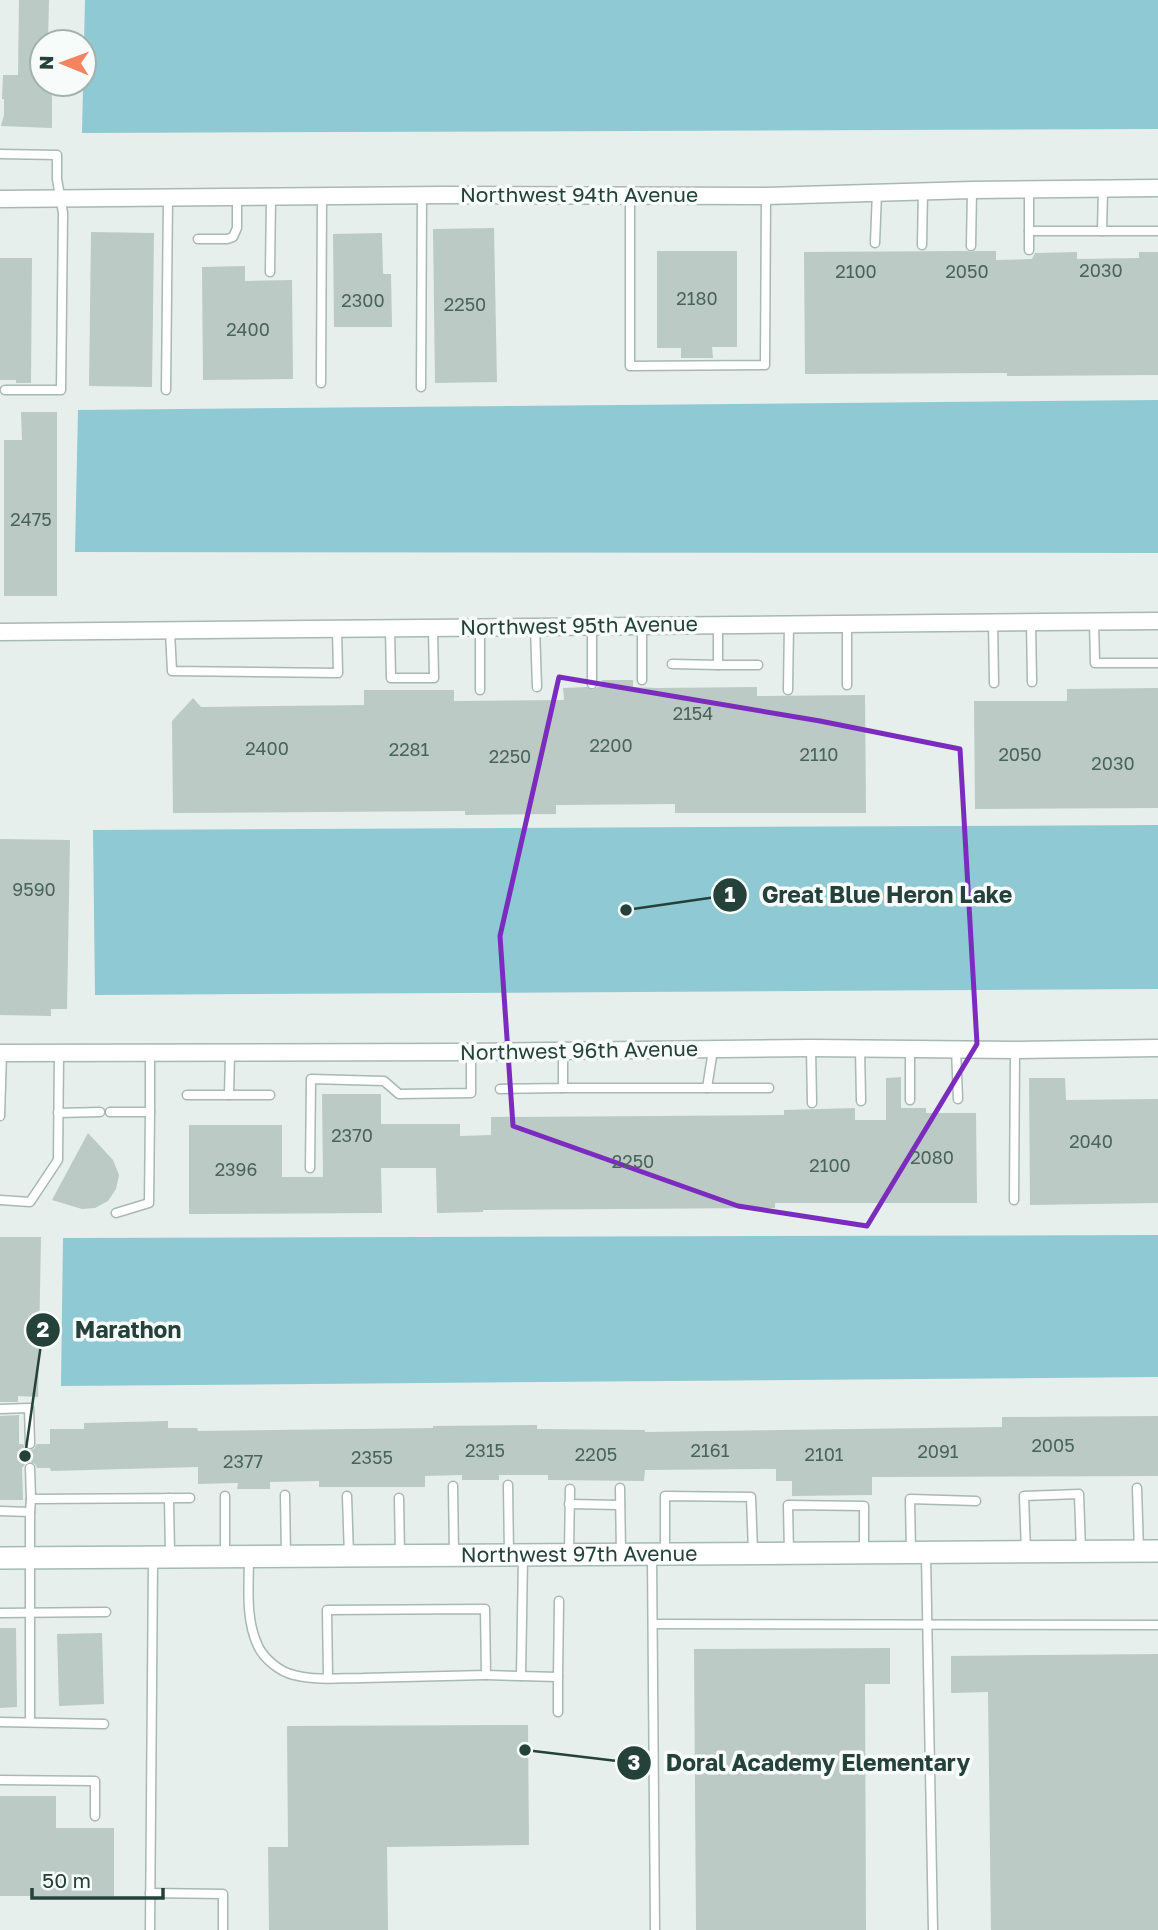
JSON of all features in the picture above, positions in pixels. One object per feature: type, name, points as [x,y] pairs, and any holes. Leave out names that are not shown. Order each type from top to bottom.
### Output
[{"type":"street","name":"Northwest 94th Avenue","points":[[0,199],[422,195],[766,196],[1158,188]]},
{"type":"street","name":"Northwest 95th Avenue","points":[[0,632],[1158,621]]},
{"type":"street","name":"Northwest 96th Avenue","points":[[1,1053],[1158,1048]]},
{"type":"street","name":"Northwest 97th Avenue","points":[[0,1558],[1148,1551]]},
{"type":"lane","points":[[0,154],[57,155],[57,179],[63,213],[61,390],[5,390]]},
{"type":"lane","points":[[1029,189],[1029,250]]},
{"type":"lane","points":[[1102,231],[1103,189]]},
{"type":"lane","points":[[971,246],[972,190]]},
{"type":"lane","points":[[922,245],[923,191]]},
{"type":"lane","points":[[875,243],[877,192]]},
{"type":"lane","points":[[421,387],[422,195]]},
{"type":"lane","points":[[630,196],[629,366],[765,365],[766,196]]},
{"type":"lane","points":[[166,390],[168,197]]},
{"type":"lane","points":[[198,239],[233,237],[237,228],[237,197]]},
{"type":"lane","points":[[270,272],[271,197]]},
{"type":"lane","points":[[321,383],[322,197]]},
{"type":"lane","points":[[1029,231],[1158,231]]},
{"type":"lane","points":[[993,621],[994,682]]},
{"type":"lane","points":[[1031,621],[1032,682]]},
{"type":"lane","points":[[1094,621],[1095,663],[1158,663]]},
{"type":"lane","points":[[847,623],[847,685]]},
{"type":"lane","points":[[789,624],[789,690]]},
{"type":"lane","points":[[642,625],[642,680]]},
{"type":"lane","points":[[718,625],[718,664]]},
{"type":"lane","points":[[592,626],[592,684]]},
{"type":"lane","points":[[535,627],[537,687]]},
{"type":"lane","points":[[390,628],[391,678],[434,678],[433,628]]},
{"type":"lane","points":[[480,628],[480,691]]},
{"type":"lane","points":[[170,631],[172,671],[338,673],[337,629]]},
{"type":"lane","points":[[672,664],[758,665]]},
{"type":"lane","points":[[811,1048],[812,1103]]},
{"type":"lane","points":[[860,1048],[861,1101]]},
{"type":"lane","points":[[707,1088],[713,1049]]},
{"type":"lane","points":[[910,1049],[910,1100]]},
{"type":"lane","points":[[957,1049],[958,1099]]},
{"type":"lane","points":[[563,1050],[563,1088]]},
{"type":"lane","points":[[1014,1200],[1015,1050]]},
{"type":"lane","points":[[310,1168],[311,1079],[383,1081],[399,1094],[471,1093],[471,1052]]},
{"type":"lane","points":[[0,1116],[1,1053]]},
{"type":"lane","points":[[0,1200],[30,1202],[58,1160],[59,1053]]},
{"type":"lane","points":[[116,1213],[149,1203],[150,1053]]},
{"type":"lane","points":[[229,1095],[230,1054]]},
{"type":"lane","points":[[500,1088],[769,1088]]},
{"type":"lane","points":[[187,1095],[270,1095]]},
{"type":"lane","points":[[58,1113],[100,1112]]},
{"type":"lane","points":[[110,1112],[150,1112]]},
{"type":"lane","points":[[0,1409],[29,1408],[30,1444]]},
{"type":"lane","points":[[19,1434],[30,1433]]},
{"type":"lane","points":[[28,1475],[31,1499],[30,1723]]},
{"type":"lane","points":[[508,1485],[516,1555],[521,1676]]},
{"type":"lane","points":[[453,1486],[454,1555]]},
{"type":"lane","points":[[620,1488],[621,1554]]},
{"type":"lane","points":[[1136,1488],[1148,1551]]},
{"type":"lane","points":[[569,1554],[570,1489]]},
{"type":"lane","points":[[1026,1552],[1024,1496],[1079,1494],[1081,1551]]},
{"type":"lane","points":[[285,1495],[286,1556]]},
{"type":"lane","points":[[225,1496],[225,1556]]},
{"type":"lane","points":[[347,1496],[349,1556]]},
{"type":"lane","points":[[655,1930],[653,1624],[665,1496],[751,1497],[753,1553]]},
{"type":"lane","points":[[150,1930],[162,1557],[169,1498]]},
{"type":"lane","points":[[31,1499],[190,1498]]},
{"type":"lane","points":[[399,1498],[400,1555]]},
{"type":"lane","points":[[933,1930],[927,1623],[919,1552],[909,1499],[976,1501]]},
{"type":"lane","points":[[569,1504],[620,1505]]},
{"type":"lane","points":[[789,1553],[788,1505],[864,1506],[864,1552]]},
{"type":"lane","points":[[0,1511],[30,1512]]},
{"type":"lane","points":[[249,1556],[251,1630],[259,1649],[273,1664],[291,1675],[312,1678],[486,1675],[558,1677]]},
{"type":"lane","points":[[558,1712],[559,1601]]},
{"type":"lane","points":[[328,1678],[327,1610],[485,1609],[486,1675]]},
{"type":"lane","points":[[0,1613],[106,1612]]},
{"type":"lane","points":[[653,1624],[1158,1625]]},
{"type":"lane","points":[[0,1722],[104,1724]]},
{"type":"lane","points":[[0,1780],[95,1781],[95,1816]]},
{"type":"lane","points":[[150,1893],[223,1894],[223,1930]]},
{"type":"highlighted area","points":[[559,677],[820,721],[960,749],[977,1044],[867,1226],[738,1206],[513,1126],[500,936]]},
{"type":"water","points":[[85,0],[1158,0],[1158,129],[82,133],[83,98],[98,98],[98,28],[84,28]]},
{"type":"water","points":[[1158,400],[1158,553],[75,552],[78,410]]},
{"type":"water","points":[[1158,825],[1158,989],[95,995],[93,830]]},
{"type":"water","points":[[1158,1235],[1158,1377],[61,1386],[63,1238]]},
{"type":"building","points":[[19,0],[49,0],[48,28],[28,28],[28,98],[52,98],[52,128],[1,126],[4,115],[3,75],[18,75]]},
{"type":"building","points":[[494,228],[497,382],[435,383],[433,229]]},
{"type":"building","points":[[91,232],[154,233],[152,387],[89,386]]},
{"type":"building","points":[[382,233],[383,274],[391,274],[392,327],[334,327],[333,234]]},
{"type":"building","points":[[657,251],[737,251],[737,347],[712,347],[713,358],[681,358],[681,348],[657,348]]},
{"type":"building","points":[[996,251],[996,260],[1032,259],[1035,253],[1077,252],[1077,259],[1139,258],[1139,252],[1158,252],[1158,375],[805,374],[804,252]]},
{"type":"building","points":[[0,258],[32,258],[31,383],[0,380]]},
{"type":"building","points":[[245,266],[245,281],[292,280],[293,379],[203,380],[202,267]]},
{"type":"building","points":[[21,412],[57,412],[57,596],[4,596],[4,440],[22,440]]},
{"type":"building","points":[[602,680],[633,680],[633,687],[757,687],[757,696],[865,695],[866,813],[675,813],[675,804],[556,805],[556,814],[465,815],[465,811],[173,813],[172,721],[193,698],[201,707],[364,705],[364,690],[454,690],[454,701],[564,700],[563,688],[587,687],[593,690],[603,687]]},
{"type":"building","points":[[1158,688],[1158,808],[975,809],[974,701],[1067,701],[1067,689]]},
{"type":"building","points":[[0,839],[70,840],[67,1009],[51,1009],[51,1016],[0,1015]]},
{"type":"building","points":[[901,1077],[901,1108],[926,1108],[926,1113],[976,1113],[977,1203],[775,1203],[775,1208],[483,1210],[437,1213],[436,1168],[381,1168],[382,1213],[189,1214],[189,1125],[282,1125],[282,1177],[323,1177],[322,1094],[381,1094],[381,1124],[460,1124],[460,1136],[491,1135],[491,1117],[784,1115],[784,1110],[855,1108],[855,1120],[886,1120],[886,1078]]},
{"type":"building","points":[[1029,1078],[1065,1078],[1066,1100],[1158,1099],[1158,1203],[1030,1205]]},
{"type":"building","points":[[88,1133],[113,1160],[119,1175],[116,1189],[108,1201],[95,1208],[82,1209],[52,1200]]},
{"type":"building","points":[[0,1237],[41,1237],[38,1397],[18,1396],[18,1402],[0,1402]]},
{"type":"building","points":[[19,1415],[19,1444],[30,1450],[37,1444],[50,1444],[50,1429],[84,1429],[84,1423],[168,1421],[168,1428],[197,1428],[198,1431],[537,1425],[537,1429],[645,1432],[1002,1427],[1002,1417],[1158,1416],[1158,1476],[872,1477],[872,1495],[792,1496],[792,1481],[776,1481],[776,1469],[645,1470],[644,1481],[548,1480],[548,1475],[499,1475],[499,1480],[462,1480],[462,1475],[425,1476],[425,1487],[319,1487],[319,1481],[270,1482],[270,1489],[237,1489],[238,1483],[198,1484],[198,1467],[51,1471],[50,1468],[37,1468],[30,1462],[22,1468],[23,1500],[0,1500],[0,1416]]},
{"type":"building","points":[[0,1628],[16,1628],[17,1707],[0,1708]]},
{"type":"building","points":[[102,1633],[104,1704],[59,1706],[57,1634]]},
{"type":"building","points":[[890,1648],[890,1684],[865,1684],[866,1930],[696,1930],[694,1649]]},
{"type":"building","points":[[1158,1654],[1158,1930],[991,1930],[988,1692],[951,1693],[951,1656]]},
{"type":"building","points":[[528,1725],[529,1845],[387,1847],[388,1930],[269,1930],[268,1847],[288,1847],[287,1726]]},
{"type":"building","points":[[0,1796],[56,1796],[56,1828],[114,1828],[114,1896],[0,1896]]},
{"type":"place","name":"Great Blue Heron Lake","points":[[626,910]]},
{"type":"place","name":"Marathon","points":[[25,1456]]},
{"type":"place","name":"Doral Academy Elementary","points":[[525,1750]]}]
